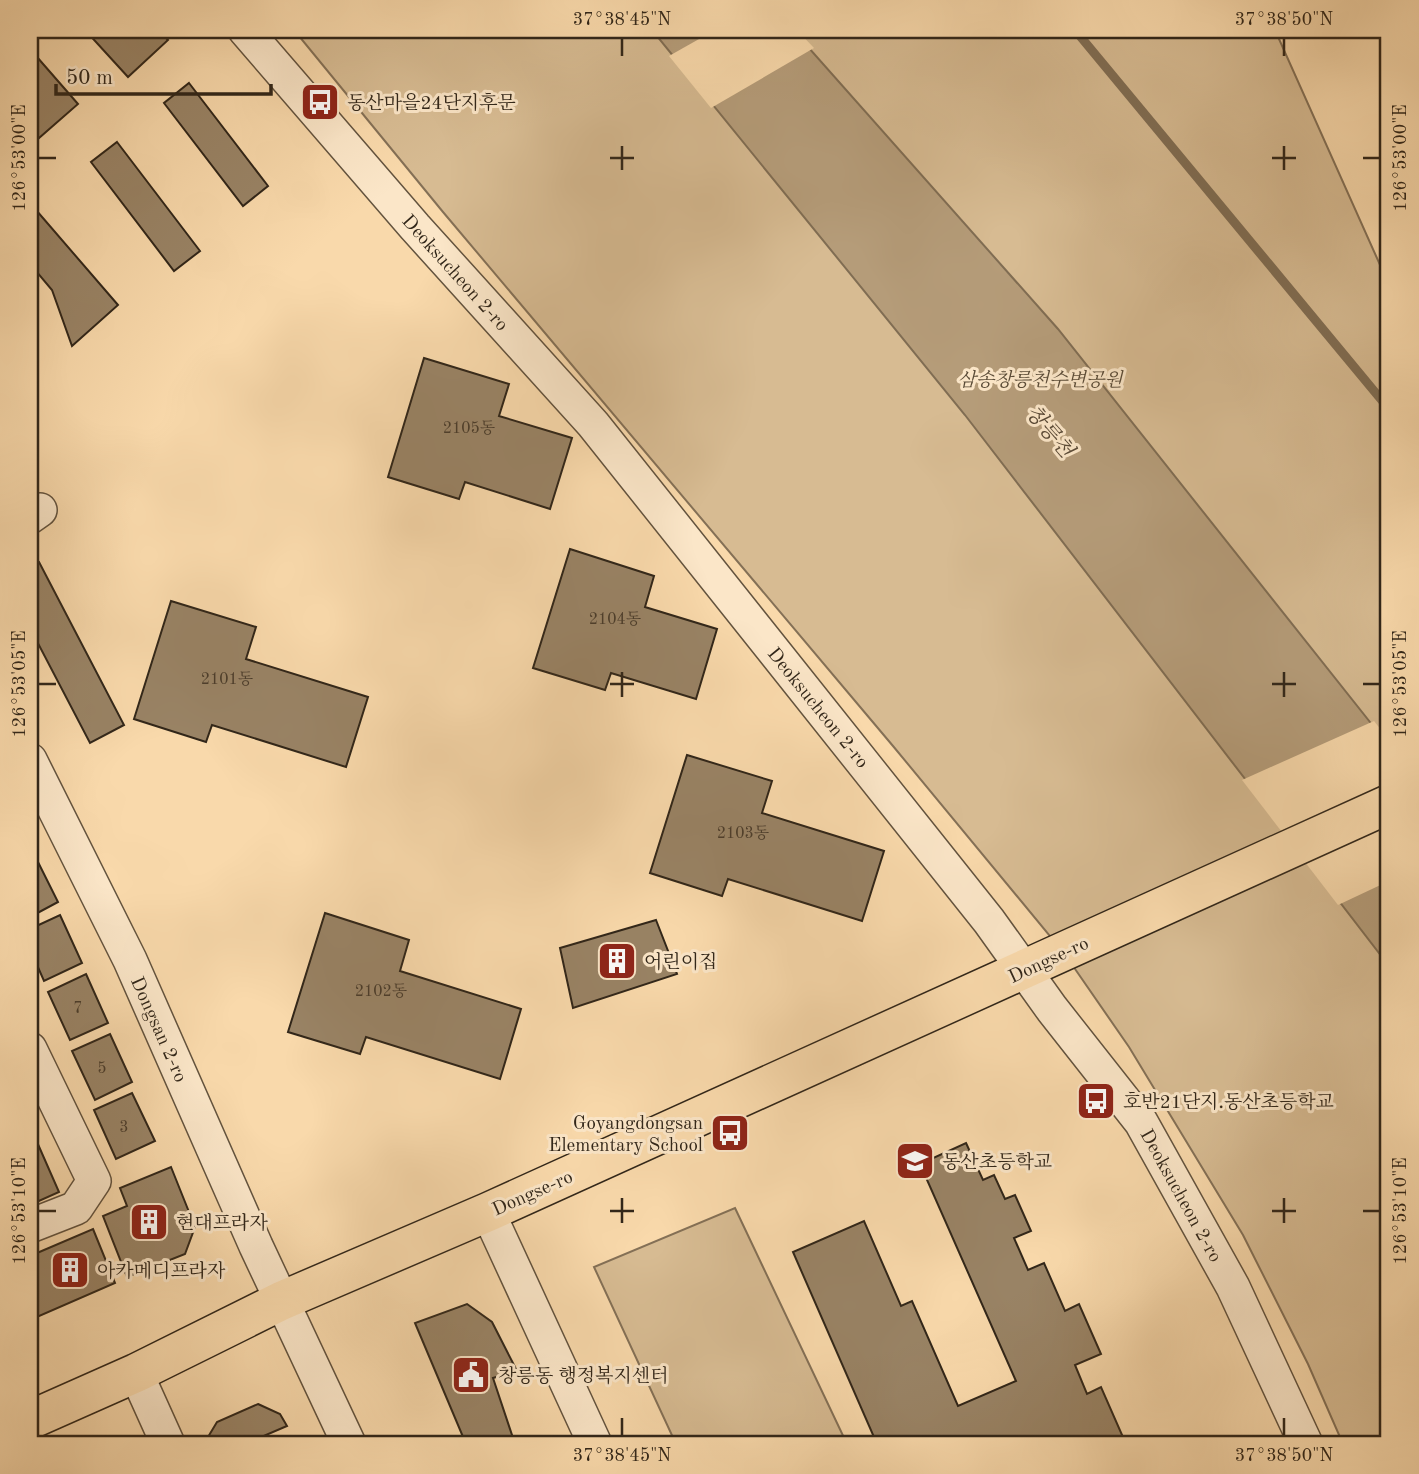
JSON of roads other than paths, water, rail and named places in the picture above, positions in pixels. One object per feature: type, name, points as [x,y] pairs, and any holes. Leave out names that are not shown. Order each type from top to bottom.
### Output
[{"type":"main road","name":"Dongse-ro","points":[[30,1420],[136,1373],[281,1301],[488,1212],[1389,804]]},
{"type":"street","name":"Deoksucheon 2-ro","points":[[245,30],[415,227],[593,424],[989,921],[1141,1122],[1233,1287],[1306,1444]]},
{"type":"street","name":"Dongsan 2-ro","points":[[30,760],[130,960],[281,1301],[349,1444]]},
{"type":"street","points":[[30,1049],[94,1181],[76,1208],[30,1226]]},
{"type":"street","points":[[488,1212],[595,1444]]},
{"type":"street","points":[[136,1373],[167,1444]]},
{"type":"water","name":"창릉천","points":[[652,30],[793,30],[1058,329],[1389,746],[1389,966],[965,415]]},
{"type":"waterway","points":[[1075,30],[1389,409]]},
{"type":"place","name":"동산마을24단지후문","points":[[320,102]]},
{"type":"place","name":"어린이집","points":[[617,961]]},
{"type":"place","name":"호반21단지.동산초등학교","points":[[1096,1101]]},
{"type":"place","name":"Goyangdongsan Elementary School","points":[[730,1133]]},
{"type":"place","name":"동산초등학교","points":[[915,1161]]},
{"type":"place","name":"현대프라자","points":[[149,1222]]},
{"type":"place","name":"아카메디프라자","points":[[70,1270]]},
{"type":"place","name":"창릉동 행정복지센터","points":[[471,1375]]},
{"type":"park label","name":"삼송창릉천수변공원","points":[[1040,379]]}]
